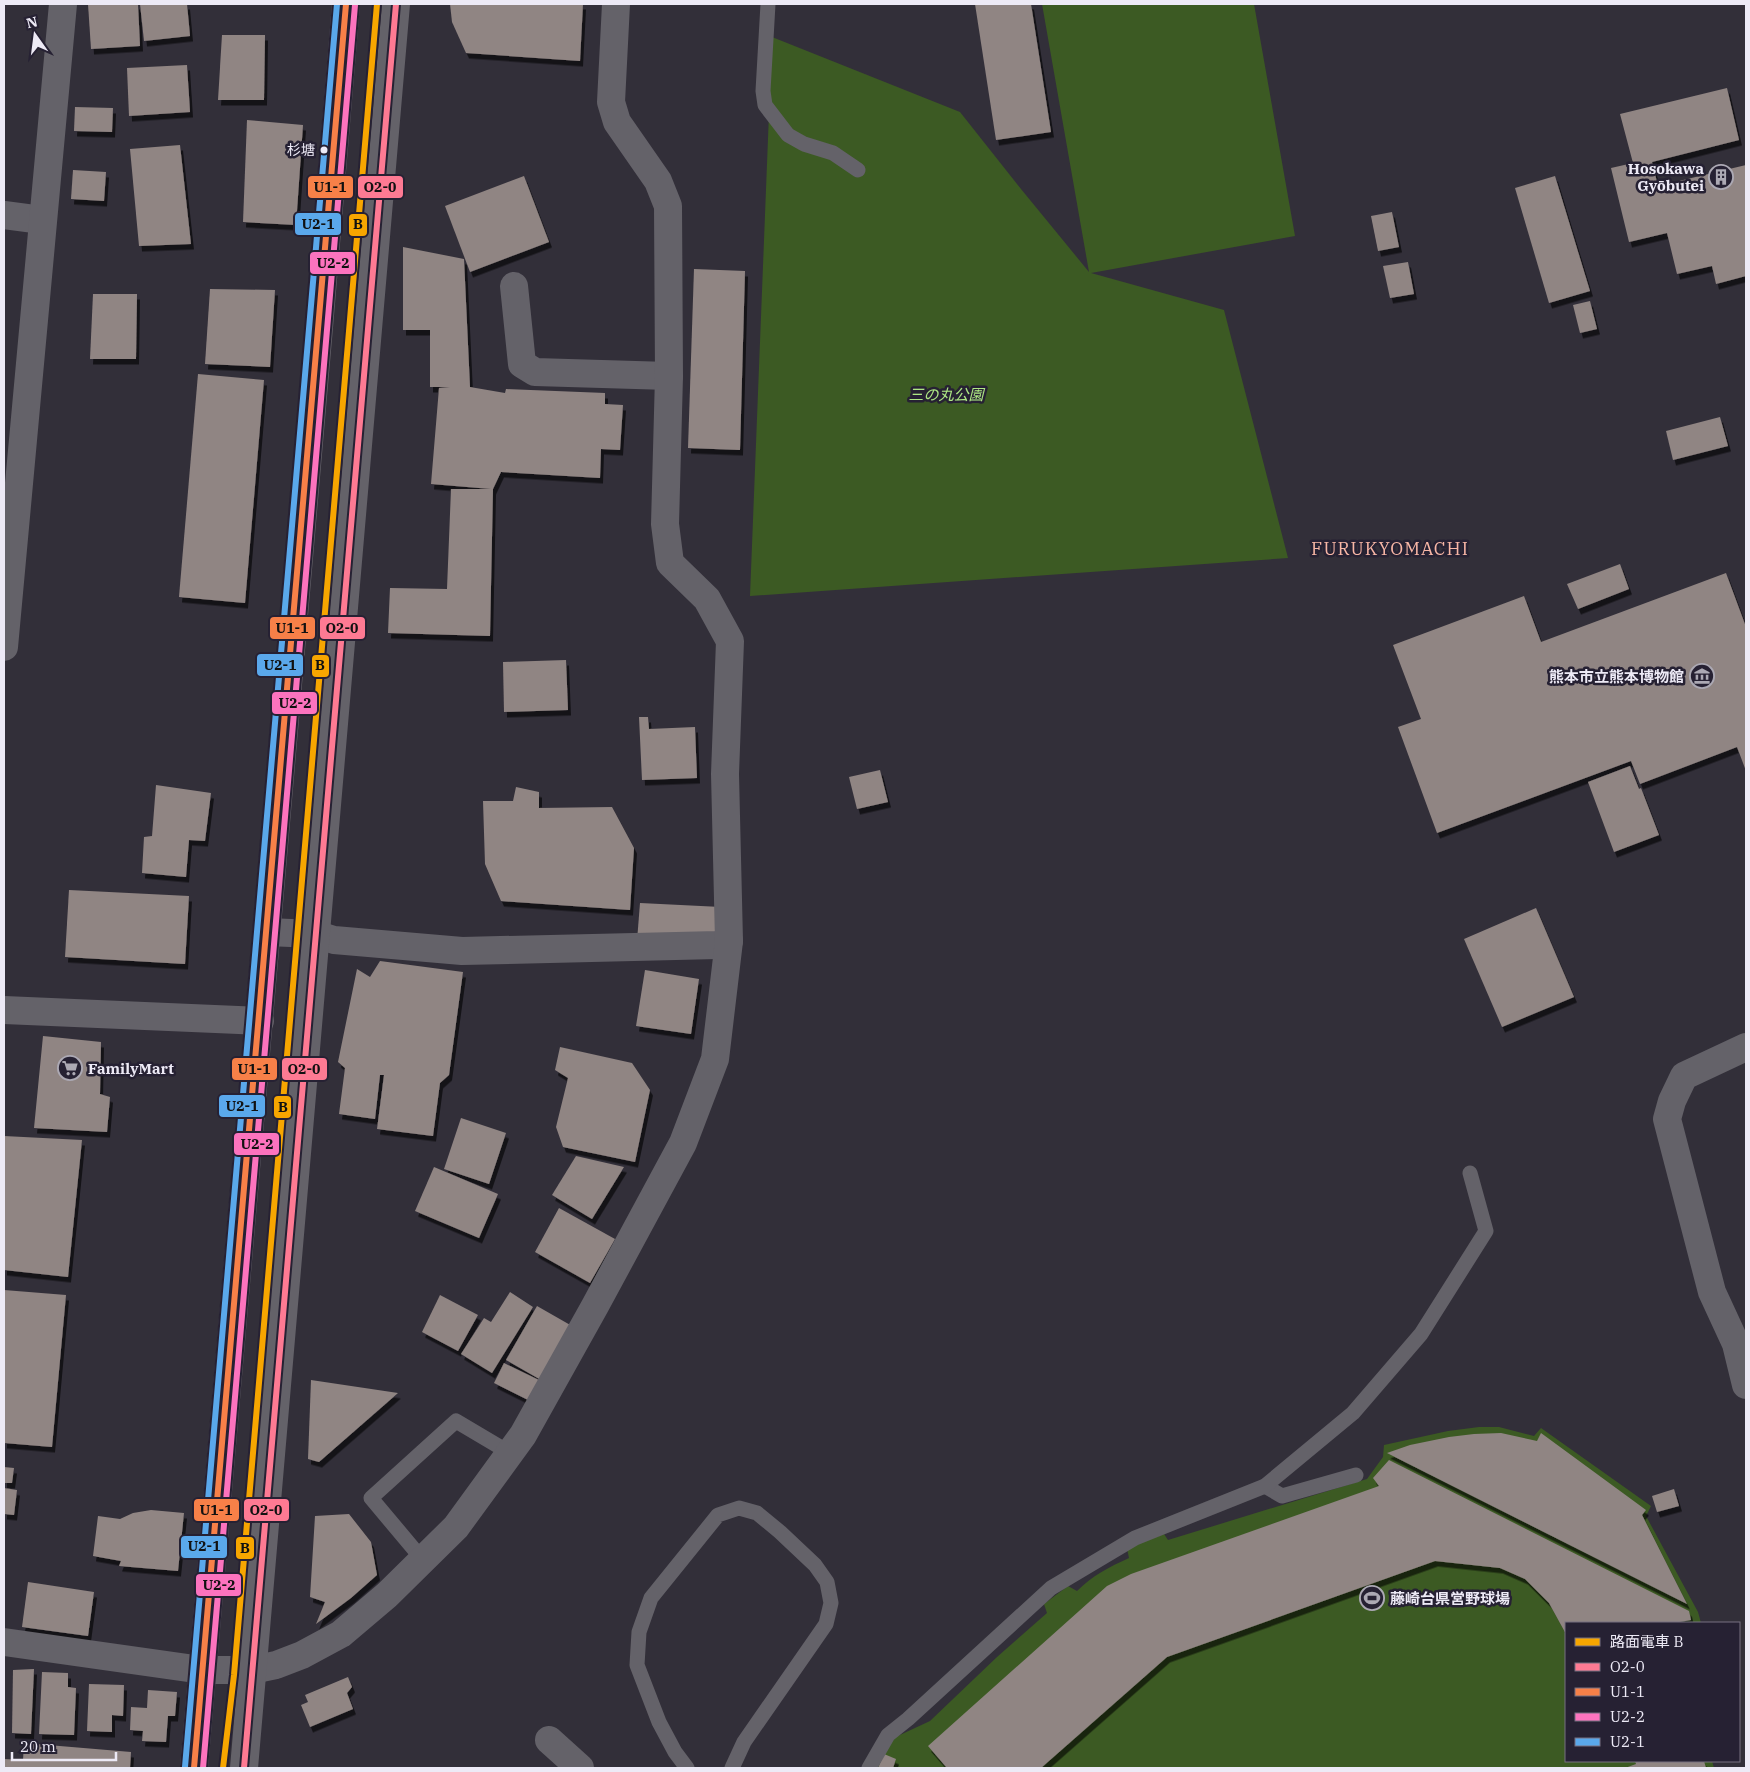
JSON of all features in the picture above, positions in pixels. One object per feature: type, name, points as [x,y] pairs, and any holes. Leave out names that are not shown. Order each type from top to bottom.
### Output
[{"type":"street","points":[[4,647],[63,4]]},
{"type":"street","points":[[194,1768],[260,1021],[346,4]]},
{"type":"street","points":[[244,1768],[396,4]]},
{"type":"street","points":[[4,1642],[202,1670],[252,1670],[276,1665],[341,1634],[387,1595],[456,1527],[523,1435],[683,1143],[715,1059],[729,941],[725,774],[730,641],[707,599],[670,563],[665,524],[669,376],[668,206],[658,181],[617,122],[612,102],[616,4]]},
{"type":"street","points":[[4,215],[42,220]]},
{"type":"street","points":[[514,286],[522,364],[535,372],[669,376]]},
{"type":"street","points":[[267,932],[315,934],[334,940],[462,951],[718,946],[729,941]]},
{"type":"street","points":[[4,1010],[260,1021]]},
{"type":"street","points":[[1746,1047],[1684,1076],[1672,1101],[1667,1118],[1712,1292],[1736,1344],[1746,1385]]},
{"type":"street","points":[[549,1740],[580,1768]]},
{"type":"lane","points":[[768,4],[763,91],[765,105],[788,135],[804,144],[833,153],[858,170]]},
{"type":"lane","points":[[869,1768],[888,1735],[908,1719],[1051,1588],[1134,1538],[1265,1486],[1353,1413],[1421,1334],[1486,1232],[1470,1173]]},
{"type":"lane","points":[[422,1560],[371,1498],[456,1421],[510,1454]]},
{"type":"lane","points":[[1265,1486],[1282,1496],[1356,1475]]},
{"type":"lane","points":[[687,1768],[675,1752],[659,1722],[636,1665],[639,1632],[651,1598],[674,1568],[718,1515],[739,1508],[757,1513],[815,1565],[827,1582],[831,1603],[826,1624],[744,1742],[732,1768]]},
{"type":"green space","name":"三の丸公園","points":[[1042,4],[1254,4],[1295,236],[1091,273],[1224,310],[1288,558],[750,596],[772,37],[960,112],[1089,272]]},
{"type":"green space","name":"藤崎台県営野球場","points":[[1479,1427],[1499,1427],[1534,1436],[1541,1428],[1651,1506],[1646,1516],[1698,1612],[1701,1622],[1565,1622],[1565,1762],[1712,1762],[1714,1768],[874,1768],[887,1741],[930,1721],[997,1657],[1047,1613],[1044,1604],[1068,1586],[1077,1591],[1101,1572],[1129,1558],[1127,1548],[1164,1534],[1168,1540],[1367,1479],[1383,1457],[1384,1445],[1448,1431]]},
{"type":"building","points":[[88,4],[138,4],[140,46],[91,49]]},
{"type":"building","points":[[140,4],[187,4],[190,36],[144,41]]},
{"type":"building","points":[[450,4],[583,4],[580,61],[466,53],[452,22]]},
{"type":"building","points":[[975,4],[1031,4],[1051,132],[996,140]]},
{"type":"building","points":[[222,35],[265,35],[264,100],[218,100]]},
{"type":"building","points":[[187,65],[190,112],[129,116],[127,68]]},
{"type":"building","name":"Hosokawa Gyōbutei","points":[[1727,88],[1739,140],[1652,162],[1658,186],[1746,165],[1746,276],[1716,284],[1712,266],[1677,274],[1667,233],[1629,242],[1611,168],[1633,163],[1620,114]]},
{"type":"building","points":[[75,107],[113,108],[112,132],[74,131]]},
{"type":"building","points":[[247,120],[303,125],[296,225],[243,222]]},
{"type":"building","points":[[180,145],[191,244],[139,246],[130,149]]},
{"type":"building","points":[[73,170],[106,172],[104,201],[71,199]]},
{"type":"building","points":[[524,176],[549,242],[470,272],[445,206]]},
{"type":"building","points":[[1555,176],[1590,291],[1549,303],[1515,188]]},
{"type":"building","points":[[1392,212],[1399,247],[1378,251],[1371,216]]},
{"type":"building","points":[[403,247],[464,259],[470,387],[505,393],[506,389],[605,393],[605,404],[623,405],[620,450],[601,449],[600,478],[501,472],[493,489],[490,636],[388,633],[390,588],[447,589],[451,489],[491,489],[431,484],[439,388],[450,387],[430,387],[430,330],[403,330]]},
{"type":"building","points":[[1408,262],[1414,294],[1390,298],[1383,266]]},
{"type":"building","points":[[694,269],[745,271],[740,450],[688,448]]},
{"type":"building","points":[[210,289],[275,290],[270,367],[205,364]]},
{"type":"building","points":[[93,294],[137,294],[136,359],[90,359]]},
{"type":"building","points":[[1590,301],[1597,329],[1580,333],[1573,305]]},
{"type":"building","points":[[198,374],[264,380],[245,603],[179,597]]},
{"type":"building","points":[[1720,417],[1728,446],[1673,460],[1666,431]]},
{"type":"building","points":[[1620,564],[1629,589],[1578,609],[1567,584]]},
{"type":"building","points":[[1726,573],[1746,627],[1746,771],[1737,747],[1640,784],[1631,761],[1437,833],[1398,727],[1421,719],[1393,645],[1524,596],[1541,642]]},
{"type":"building","points":[[566,660],[568,710],[504,712],[503,662]]},
{"type":"building","points":[[639,717],[648,717],[649,729],[695,727],[697,778],[642,780]]},
{"type":"building","points":[[1630,766],[1639,789],[1641,788],[1659,835],[1614,852],[1588,782]]},
{"type":"building","points":[[880,770],[888,802],[857,809],[849,777]]},
{"type":"building","points":[[156,785],[211,793],[205,841],[189,840],[186,877],[142,873],[144,837],[152,836]]},
{"type":"building","points":[[516,787],[539,792],[539,808],[612,807],[634,848],[630,910],[501,901],[485,864],[483,801],[513,801]]},
{"type":"building","points":[[69,890],[189,896],[185,964],[65,957]]},
{"type":"building","points":[[640,903],[721,907],[718,945],[637,941]]},
{"type":"building","points":[[1536,908],[1574,997],[1502,1027],[1464,939]]},
{"type":"building","points":[[380,961],[463,972],[449,1075],[440,1083],[433,1136],[377,1129],[384,1075],[380,1075],[375,1119],[339,1114],[345,1068],[338,1062],[357,969],[370,977]]},
{"type":"building","points":[[645,970],[699,979],[691,1034],[636,1026]]},
{"type":"building","name":"FamilyMart","points":[[43,1036],[101,1042],[100,1094],[110,1097],[107,1132],[34,1128]]},
{"type":"building","points":[[560,1047],[632,1063],[650,1090],[635,1162],[563,1147],[556,1127],[568,1078],[555,1070]]},
{"type":"building","points":[[461,1118],[506,1133],[489,1184],[444,1169]]},
{"type":"building","points":[[4,1136],[82,1140],[68,1277],[4,1270]]},
{"type":"building","points":[[576,1156],[624,1167],[592,1219],[552,1195]]},
{"type":"building","points":[[434,1167],[498,1194],[479,1238],[415,1211]]},
{"type":"building","points":[[559,1208],[615,1239],[590,1283],[535,1252]]},
{"type":"building","points":[[4,1290],[66,1295],[52,1447],[4,1443]]},
{"type":"building","points":[[510,1292],[533,1307],[492,1373],[461,1354],[484,1318],[491,1322]]},
{"type":"building","points":[[440,1295],[478,1315],[458,1351],[422,1332]]},
{"type":"building","points":[[537,1306],[572,1326],[541,1380],[506,1360]]},
{"type":"building","points":[[504,1363],[541,1381],[530,1401],[494,1383]]},
{"type":"building","points":[[311,1380],[398,1393],[319,1462],[308,1459]]},
{"type":"building","points":[[1501,1433],[1537,1441],[1541,1433],[1646,1510],[1642,1515],[1687,1604],[1387,1453],[1410,1445],[1449,1437]]},
{"type":"building","points":[[1389,1460],[1689,1611],[1691,1620],[1680,1622],[1565,1622],[1565,1632],[1549,1603],[1525,1579],[1500,1568],[1435,1561],[1167,1657],[1041,1768],[947,1768],[928,1746],[1107,1586],[1131,1574],[1379,1486],[1373,1478]]},
{"type":"building","points":[[4,1467],[14,1468],[12,1483],[4,1483]]},
{"type":"building","points":[[4,1488],[17,1490],[14,1515],[4,1514]]},
{"type":"building","points":[[1674,1489],[1679,1506],[1657,1512],[1652,1496]]},
{"type":"building","points":[[151,1510],[184,1513],[178,1571],[119,1566],[121,1561],[93,1556],[98,1516],[120,1519],[133,1513]]},
{"type":"building","points":[[349,1514],[371,1542],[377,1575],[351,1598],[316,1624],[325,1602],[310,1597],[315,1516]]},
{"type":"building","points":[[28,1582],[94,1592],[88,1636],[22,1627]]},
{"type":"building","points":[[34,1669],[31,1734],[12,1733],[13,1670]]},
{"type":"building","points":[[42,1672],[68,1673],[68,1687],[76,1688],[74,1735],[39,1734]]},
{"type":"building","points":[[348,1677],[352,1687],[347,1693],[353,1709],[310,1727],[301,1705],[308,1702],[305,1695]]},
{"type":"building","points":[[89,1684],[124,1685],[123,1716],[112,1715],[112,1732],[87,1731]]},
{"type":"building","points":[[148,1690],[177,1692],[175,1716],[168,1716],[166,1742],[142,1741],[143,1731],[130,1730],[131,1707],[147,1708]]},
{"type":"building","points":[[24,1743],[131,1752],[130,1768],[4,1768],[4,1759],[23,1760]]},
{"type":"building","points":[[884,1754],[896,1759],[893,1768],[878,1768]]},
{"type":"building","points":[[1635,1762],[1704,1762],[1706,1768],[1625,1768],[1636,1764]]},
{"type":"tram line","name":"B","points":[[223,1768],[234,1675],[377,4]]},
{"type":"transit line","name":"U2-1","points":[[185,1767],[337,4]]},
{"type":"transit line","name":"U1-1","points":[[194,1768],[346,4]]},
{"type":"transit line","name":"O2-0","points":[[244,1768],[396,4]]},
{"type":"transit line","name":"U2-2","points":[[203,1768],[355,5]]},
{"type":"place","name":"杉塘","points":[[324,150]]},
{"type":"place","name":"Hosokawa Gyōbutei","points":[[1721,177]]},
{"type":"place","name":"熊本市立熊本博物館","points":[[1702,676]]},
{"type":"place","name":"FamilyMart","points":[[70,1068]]},
{"type":"place","name":"藤崎台県営野球場","points":[[1372,1598]]},
{"type":"district","name":"FURUKYOMACHI","points":[[1390,548]]}]
